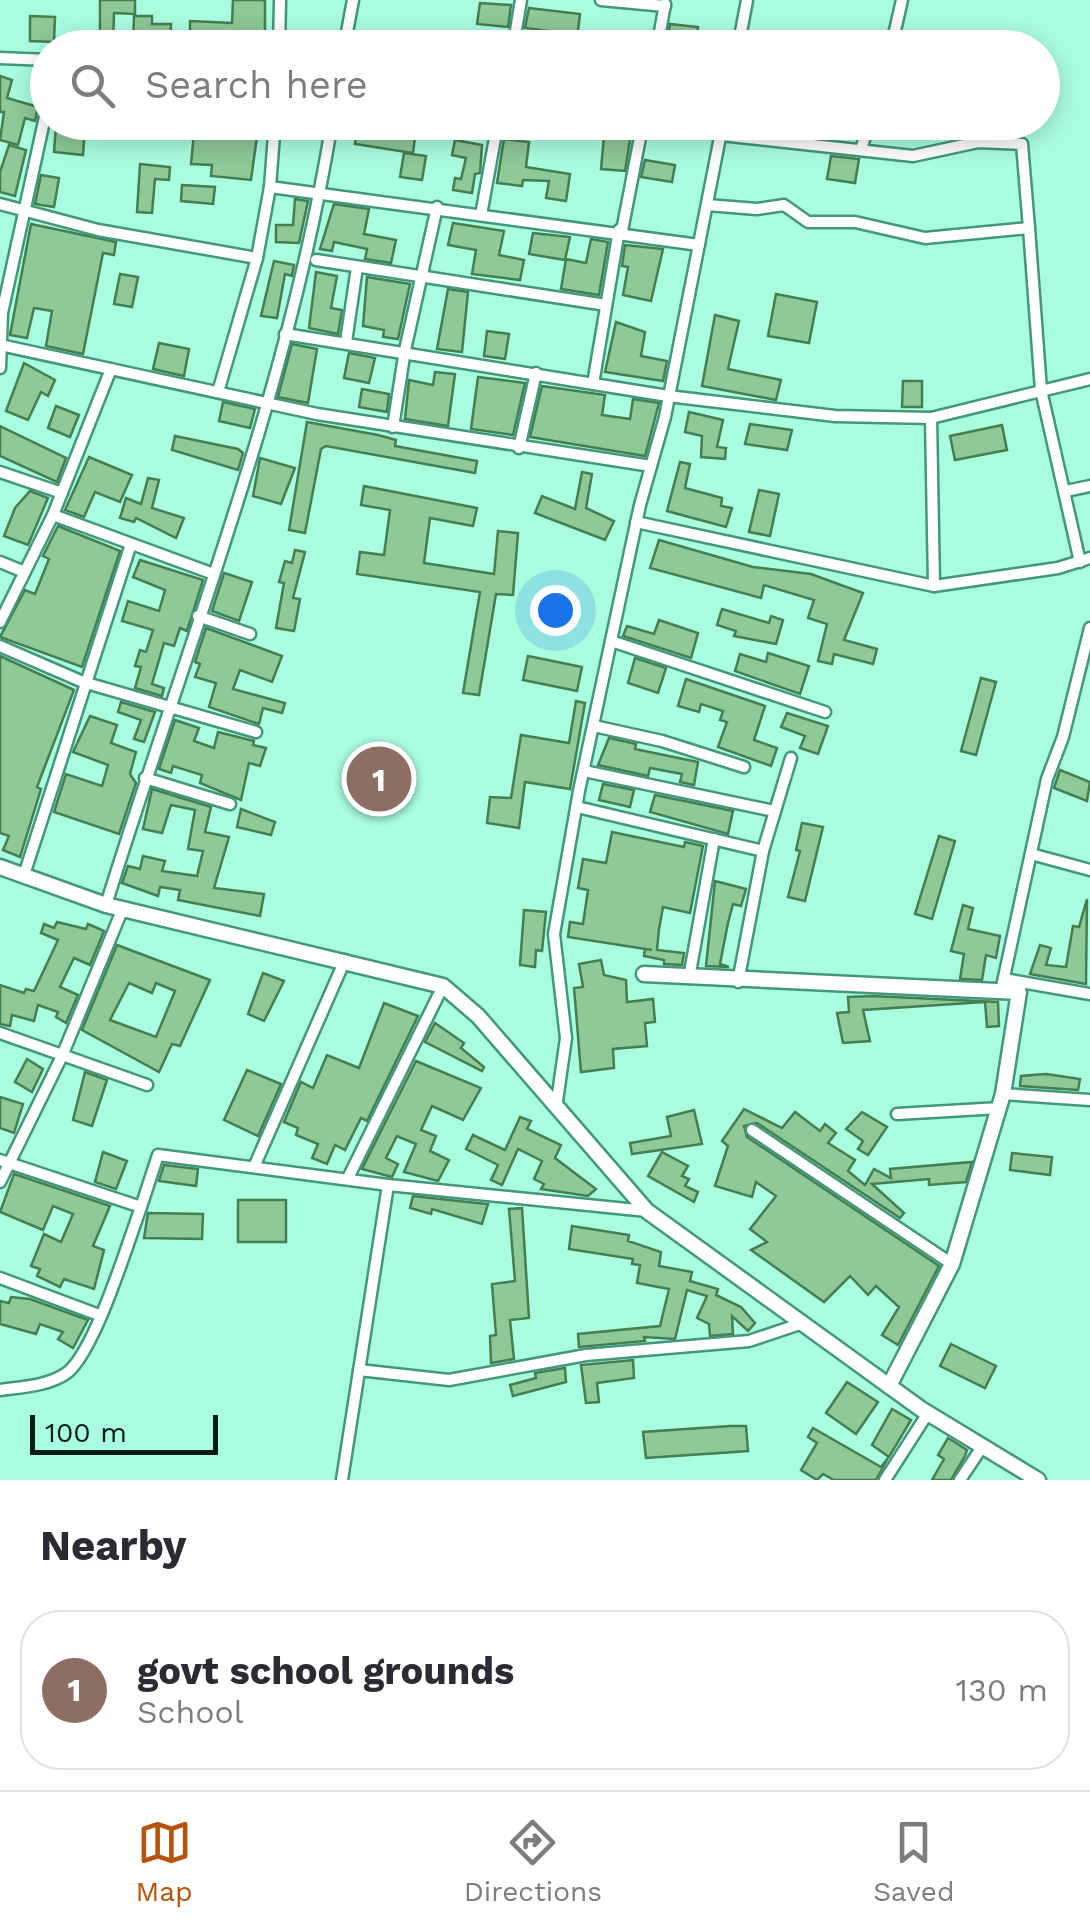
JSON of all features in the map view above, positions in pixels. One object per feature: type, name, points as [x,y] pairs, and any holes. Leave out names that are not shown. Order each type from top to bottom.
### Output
[{"type":"main road","points":[[0,867],[106,905],[443,986],[478,1016],[647,1210],[928,1413],[1038,1480]]},
{"type":"main road","points":[[644,974],[738,982],[1002,985],[1019,992],[1002,1101],[952,1264],[889,1386]]},
{"type":"street","points":[[279,30],[280,0]]},
{"type":"street","points":[[347,30],[353,0]]},
{"type":"street","points":[[516,30],[522,0]]},
{"type":"street","points":[[601,0],[665,3],[660,30]]},
{"type":"street","points":[[741,30],[747,0]]},
{"type":"street","points":[[895,30],[902,0]]},
{"type":"street","points":[[0,58],[30,59]]},
{"type":"street","points":[[0,368],[2,313],[40,140]]},
{"type":"street","points":[[218,392],[256,258],[270,187],[274,140]]},
{"type":"street","points":[[106,905],[285,334],[321,191],[329,140]]},
{"type":"street","points":[[482,214],[495,140]]},
{"type":"street","points":[[593,384],[638,140]]},
{"type":"street","points":[[556,1109],[566,1038],[554,934],[611,640],[668,396],[720,140]]},
{"type":"street","points":[[636,522],[934,586],[1085,560],[1041,390],[1022,144],[978,142],[913,156],[795,140]]},
{"type":"street","points":[[861,150],[864,140]]},
{"type":"street","points":[[270,187],[621,230],[699,244]]},
{"type":"street","points":[[0,204],[98,230],[256,258]]},
{"type":"street","points":[[707,205],[758,209],[784,205],[808,222],[855,222],[925,238],[1029,228]]},
{"type":"street","points":[[393,428],[405,350],[437,207]]},
{"type":"street","points":[[316,260],[606,305]]},
{"type":"street","points":[[346,342],[357,267]]},
{"type":"street","points":[[285,334],[405,350],[668,396],[835,416],[931,418],[1090,378]]},
{"type":"street","points":[[0,345],[393,428],[651,466]]},
{"type":"street","points":[[0,622],[53,515],[111,369]]},
{"type":"street","points":[[518,448],[536,373]]},
{"type":"street","points":[[931,418],[934,586]]},
{"type":"street","points":[[0,472],[62,492]]},
{"type":"street","points":[[1066,491],[1090,486]]},
{"type":"street","points":[[53,515],[211,572]]},
{"type":"street","points":[[24,875],[130,544]]},
{"type":"street","points":[[0,562],[22,571]]},
{"type":"street","points":[[198,616],[250,634]]},
{"type":"street","points":[[1090,628],[1031,854],[1002,985],[1090,994]]},
{"type":"street","points":[[611,640],[825,712]]},
{"type":"street","points":[[0,646],[84,682],[256,732]]},
{"type":"street","points":[[594,726],[662,740],[744,767]]},
{"type":"street","points":[[738,982],[763,851],[791,758]]},
{"type":"street","points":[[584,771],[774,811]]},
{"type":"street","points":[[145,778],[230,804]]},
{"type":"street","points":[[577,806],[763,851]]},
{"type":"street","points":[[690,978],[714,839]]},
{"type":"street","points":[[1031,854],[1090,870]]},
{"type":"street","points":[[0,1182],[4,1162],[62,1056],[122,908]]},
{"type":"street","points":[[254,1167],[345,960]]},
{"type":"street","points":[[348,1178],[443,986]]},
{"type":"street","points":[[0,1033],[148,1085]]},
{"type":"street","points":[[897,1114],[1002,1101],[1090,1100]]},
{"type":"street","points":[[752,1130],[952,1264]]},
{"type":"street","points":[[0,1390],[38,1384],[67,1372],[99,1314],[158,1155],[388,1185],[647,1210]]},
{"type":"street","points":[[4,1162],[141,1208]]},
{"type":"street","points":[[342,1480],[388,1185]]},
{"type":"street","points":[[0,1278],[99,1314]]},
{"type":"street","points":[[359,1370],[449,1380],[586,1355],[749,1341],[800,1324]]},
{"type":"street","points":[[886,1480],[928,1413]]},
{"type":"street","points":[[960,1480],[982,1446]]},
{"type":"building","points":[[100,0],[135,0],[135,14],[114,13],[113,30],[100,30]]},
{"type":"building","points":[[233,0],[265,0],[265,30],[190,30],[190,21],[232,23]]},
{"type":"building","points":[[480,3],[511,5],[508,27],[477,24]]},
{"type":"building","points":[[529,8],[580,14],[578,30],[525,28]]},
{"type":"building","points":[[30,16],[55,17],[54,30],[30,30]]},
{"type":"building","points":[[134,16],[152,16],[152,24],[171,24],[171,30],[134,30]]},
{"type":"building","points":[[670,24],[698,27],[698,30],[669,30]]},
{"type":"building","points":[[0,76],[12,80],[7,98],[30,105],[30,120],[25,118],[18,145],[0,140],[4,112],[0,112]]},
{"type":"building","points":[[55,140],[84,140],[83,155],[54,152]]},
{"type":"building","points":[[193,140],[257,140],[251,180],[211,176],[212,165],[191,164]]},
{"type":"building","points":[[356,140],[415,140],[413,153],[355,144]]},
{"type":"building","points":[[455,140],[482,145],[480,173],[475,174],[472,193],[453,190],[455,178],[461,179],[466,158],[452,155]]},
{"type":"building","points":[[504,140],[529,142],[526,167],[570,174],[566,201],[546,198],[549,181],[523,180],[522,186],[497,183]]},
{"type":"building","points":[[604,140],[630,140],[625,171],[601,169]]},
{"type":"building","points":[[9,145],[26,150],[15,196],[0,192],[0,172]]},
{"type":"building","points":[[404,153],[426,156],[422,180],[400,177]]},
{"type":"building","points":[[831,156],[859,159],[855,183],[827,179]]},
{"type":"building","points":[[645,160],[675,165],[672,182],[641,177]]},
{"type":"building","points":[[140,164],[170,167],[169,180],[155,179],[152,213],[137,212]]},
{"type":"building","points":[[41,175],[59,178],[54,207],[35,204]]},
{"type":"building","points":[[182,185],[215,187],[213,204],[181,201]]},
{"type":"building","points":[[295,199],[308,201],[299,243],[276,242],[276,225],[293,225]]},
{"type":"building","points":[[334,204],[369,209],[364,234],[396,240],[391,263],[365,259],[367,249],[334,242],[332,251],[320,249]]},
{"type":"building","points":[[453,223],[504,231],[499,255],[524,260],[520,280],[472,274],[476,250],[448,245]]},
{"type":"building","points":[[31,224],[116,242],[114,255],[103,253],[83,354],[46,346],[52,311],[34,308],[27,338],[10,335]]},
{"type":"building","points":[[533,233],[570,237],[565,260],[529,254]]},
{"type":"building","points":[[591,239],[608,242],[599,295],[561,289],[566,259],[586,263]]},
{"type":"building","points":[[625,245],[663,249],[651,301],[623,295],[628,267],[622,266]]},
{"type":"building","points":[[274,261],[294,265],[292,276],[285,274],[277,318],[261,316]]},
{"type":"building","points":[[316,272],[337,276],[331,308],[342,310],[338,334],[309,328]]},
{"type":"building","points":[[120,274],[138,277],[132,307],[114,304]]},
{"type":"building","points":[[367,277],[410,284],[398,339],[383,337],[384,330],[363,326]]},
{"type":"building","points":[[448,289],[468,292],[462,352],[437,349]]},
{"type":"building","points":[[776,294],[817,302],[809,343],[768,336]]},
{"type":"building","points":[[715,315],[739,321],[728,369],[781,380],[776,400],[702,386]]},
{"type":"building","points":[[616,322],[645,332],[641,356],[667,361],[663,381],[605,372]]},
{"type":"building","points":[[487,331],[509,334],[505,359],[484,356]]},
{"type":"building","points":[[159,343],[189,349],[184,376],[153,369]]},
{"type":"building","points":[[292,344],[317,349],[308,403],[278,397]]},
{"type":"building","points":[[349,353],[375,358],[369,383],[344,378]]},
{"type":"building","points":[[24,363],[55,380],[48,396],[41,392],[28,420],[6,411]]},
{"type":"building","points":[[435,372],[455,374],[448,426],[405,419],[409,380],[433,385]]},
{"type":"building","points":[[478,377],[525,383],[513,435],[471,429]]},
{"type":"building","points":[[903,381],[922,381],[922,407],[902,407]]},
{"type":"building","points":[[542,386],[605,395],[602,415],[630,419],[633,399],[659,403],[645,456],[530,437]]},
{"type":"building","points":[[362,389],[389,394],[387,412],[359,407]]},
{"type":"building","points":[[223,402],[255,409],[250,428],[219,421]]},
{"type":"building","points":[[56,406],[79,415],[70,437],[48,428]]},
{"type":"building","points":[[689,412],[723,420],[717,447],[726,448],[725,459],[701,457],[702,436],[685,432]]},
{"type":"building","points":[[307,422],[378,435],[396,440],[395,446],[477,461],[475,473],[326,446],[321,449],[305,533],[289,530]]},
{"type":"building","points":[[750,424],[792,430],[787,450],[745,444]]},
{"type":"building","points":[[1002,425],[1007,450],[955,460],[950,436]]},
{"type":"building","points":[[0,426],[66,458],[57,482],[0,456]]},
{"type":"building","points":[[175,436],[238,449],[243,453],[238,470],[172,450]]},
{"type":"building","points":[[89,457],[132,475],[120,502],[95,492],[84,517],[65,510]]},
{"type":"building","points":[[260,458],[295,468],[281,504],[253,496]]},
{"type":"building","points":[[680,462],[690,464],[685,488],[722,498],[721,506],[732,508],[726,527],[667,511]]},
{"type":"building","points":[[582,472],[592,474],[586,508],[614,521],[605,540],[535,513],[542,496],[575,509]]},
{"type":"building","points":[[148,478],[159,480],[152,508],[184,518],[176,538],[136,518],[134,522],[120,518],[126,498],[141,504]]},
{"type":"building","points":[[364,486],[477,508],[473,526],[430,518],[424,563],[494,574],[498,531],[518,533],[513,595],[496,594],[479,695],[463,693],[480,592],[357,574],[360,552],[384,555],[390,510],[361,505]]},
{"type":"building","points":[[759,490],[779,494],[770,536],[749,532]]},
{"type":"building","points":[[30,491],[48,498],[28,545],[4,536],[15,508]]},
{"type":"building","points":[[58,526],[120,551],[82,667],[0,637],[25,590],[35,594],[49,559],[43,556]]},
{"type":"building","points":[[659,540],[753,567],[811,574],[863,593],[844,640],[877,649],[873,664],[834,654],[832,664],[818,661],[827,624],[808,618],[814,600],[764,585],[761,598],[650,568]]},
{"type":"building","points":[[295,550],[305,552],[293,598],[300,599],[294,631],[276,628],[284,583],[279,582],[285,561],[292,563]]},
{"type":"building","points":[[140,560],[203,580],[187,631],[180,628],[174,646],[164,643],[152,684],[164,688],[162,696],[135,688],[141,667],[135,666],[140,650],[146,652],[153,630],[122,621],[128,601],[159,611],[165,590],[133,577]]},
{"type":"building","points":[[224,573],[252,582],[239,621],[212,611]]},
{"type":"building","points":[[722,609],[769,623],[771,616],[783,620],[776,644],[734,636],[736,631],[717,625]]},
{"type":"building","points":[[659,620],[698,633],[691,658],[623,636],[627,626],[654,634]]},
{"type":"building","points":[[206,628],[282,656],[272,682],[240,670],[233,689],[285,703],[282,713],[263,708],[259,724],[209,707],[216,683],[195,677],[200,664],[195,662]]},
{"type":"building","points":[[768,653],[809,666],[800,694],[735,671],[740,654],[766,662]]},
{"type":"building","points":[[0,656],[74,690],[37,787],[41,789],[20,857],[3,850],[9,836],[0,833]]},
{"type":"building","points":[[528,656],[582,667],[577,691],[523,680]]},
{"type":"building","points":[[635,658],[666,668],[658,693],[628,683]]},
{"type":"building","points":[[981,678],[996,682],[976,755],[961,751]]},
{"type":"building","points":[[686,679],[765,706],[754,740],[777,748],[771,766],[718,747],[727,722],[720,720],[723,711],[701,704],[699,712],[678,706]]},
{"type":"building","points":[[576,701],[585,703],[570,789],[525,782],[519,828],[487,823],[490,797],[511,798],[521,735],[569,743]]},
{"type":"building","points":[[121,702],[155,712],[144,742],[134,739],[141,720],[118,712]]},
{"type":"building","points":[[787,713],[828,726],[818,754],[800,748],[805,736],[781,727]]},
{"type":"building","points":[[90,716],[117,725],[111,743],[136,752],[130,774],[136,783],[119,834],[54,812],[66,774],[102,786],[108,765],[73,752]]},
{"type":"building","points":[[175,720],[199,728],[194,741],[214,748],[218,732],[266,748],[260,766],[249,763],[241,800],[200,783],[202,775],[173,766],[171,773],[159,769]]},
{"type":"building","points":[[609,738],[636,744],[635,749],[698,762],[694,785],[680,782],[682,774],[650,768],[648,776],[598,765]]},
{"type":"building","points":[[1060,770],[1090,782],[1087,801],[1054,788]]},
{"type":"building","points":[[603,784],[634,790],[630,807],[599,800]]},
{"type":"building","points":[[152,789],[211,807],[205,832],[229,837],[214,888],[264,894],[260,916],[178,900],[180,890],[160,887],[158,896],[122,883],[128,866],[140,869],[143,856],[165,861],[162,871],[197,876],[203,851],[188,849],[195,810],[171,805],[162,833],[143,829]]},
{"type":"building","points":[[655,795],[733,811],[728,834],[650,812]]},
{"type":"building","points":[[241,809],[275,822],[271,835],[237,827]]},
{"type":"building","points":[[802,823],[823,827],[805,901],[788,897],[800,851],[796,850]]},
{"type":"building","points":[[612,832],[684,847],[685,842],[703,846],[690,913],[663,907],[659,929],[657,950],[684,953],[682,965],[664,964],[664,960],[644,956],[645,949],[652,950],[568,937],[570,922],[583,924],[588,890],[578,888],[583,859],[606,863]]},
{"type":"building","points":[[939,836],[955,841],[932,919],[915,914]]},
{"type":"building","points":[[715,881],[746,889],[741,906],[733,904],[728,923],[720,964],[729,967],[706,966]]},
{"type":"building","points":[[1087,899],[1086,984],[1030,974],[1040,945],[1051,948],[1046,965],[1066,967],[1073,926],[1079,927]]},
{"type":"building","points":[[963,905],[973,908],[968,929],[1000,936],[996,958],[986,955],[982,980],[960,979],[964,954],[951,951]]},
{"type":"building","points":[[524,910],[546,912],[542,951],[536,950],[535,967],[520,965]]},
{"type":"building","points":[[57,922],[86,929],[88,924],[104,931],[90,965],[74,958],[60,987],[78,995],[66,1023],[56,1017],[58,1012],[38,1005],[34,1021],[12,1015],[10,1026],[0,1024],[0,985],[24,993],[26,989],[34,991],[58,940],[41,933],[44,924],[54,928]]},
{"type":"building","points":[[117,945],[210,980],[180,1046],[172,1044],[159,1072],[82,1030]],"holes":[[[129,983],[152,993],[156,983],[175,991],[156,1037],[110,1020]]]},
{"type":"building","points":[[601,960],[604,975],[626,980],[627,1002],[653,999],[655,1022],[645,1023],[647,1046],[613,1049],[614,1068],[581,1072],[574,988],[583,987],[579,964]]},
{"type":"building","points":[[263,973],[284,981],[264,1021],[248,1014]]},
{"type":"building","points":[[848,997],[998,1002],[999,1026],[987,1027],[985,1002],[863,1010],[870,1041],[843,1043],[837,1013],[849,1012]]},
{"type":"building","points":[[384,1003],[418,1016],[367,1121],[361,1118],[345,1150],[335,1145],[327,1164],[312,1158],[318,1144],[296,1135],[298,1128],[284,1122],[301,1082],[313,1088],[327,1055],[359,1068]]},
{"type":"building","points":[[435,1023],[464,1043],[461,1048],[484,1067],[482,1071],[425,1042]]},
{"type":"building","points":[[27,1059],[43,1069],[32,1092],[15,1082]]},
{"type":"building","points":[[416,1061],[481,1088],[463,1120],[432,1106],[421,1130],[436,1136],[430,1151],[449,1160],[438,1181],[404,1172],[416,1144],[397,1136],[386,1158],[398,1164],[392,1177],[362,1169]]},
{"type":"building","points":[[247,1070],[281,1084],[258,1136],[224,1120]]},
{"type":"building","points":[[85,1072],[107,1080],[92,1126],[73,1120]]},
{"type":"building","points":[[1046,1074],[1080,1079],[1078,1090],[1020,1086],[1021,1076]]},
{"type":"building","points":[[0,1097],[23,1104],[14,1133],[0,1128]]},
{"type":"building","points":[[744,1109],[782,1128],[795,1112],[820,1131],[825,1124],[836,1133],[828,1143],[855,1160],[848,1171],[865,1185],[874,1169],[891,1178],[890,1169],[972,1162],[966,1182],[929,1185],[929,1179],[872,1184],[904,1213],[900,1218],[757,1123],[744,1126],[747,1137],[939,1266],[898,1345],[882,1335],[899,1307],[876,1286],[868,1295],[850,1276],[824,1302],[751,1250],[767,1242],[750,1229],[776,1196],[756,1182],[752,1197],[715,1186],[728,1146],[722,1141]]},
{"type":"building","points":[[694,1110],[702,1144],[632,1154],[630,1143],[671,1136],[667,1117]]},
{"type":"building","points":[[862,1112],[887,1127],[868,1155],[858,1149],[863,1141],[846,1129]]},
{"type":"building","points":[[520,1117],[531,1121],[527,1129],[561,1145],[555,1158],[596,1189],[588,1196],[541,1189],[544,1184],[534,1179],[542,1161],[518,1149],[502,1185],[491,1180],[498,1165],[466,1149],[473,1135],[505,1150]]},
{"type":"building","points":[[103,1152],[127,1161],[116,1189],[95,1182]]},
{"type":"building","points":[[662,1152],[688,1166],[682,1176],[689,1179],[685,1186],[698,1192],[694,1202],[648,1176]]},
{"type":"building","points":[[1012,1153],[1052,1157],[1050,1175],[1010,1170]]},
{"type":"building","points":[[164,1165],[198,1169],[196,1186],[159,1181]]},
{"type":"building","points":[[14,1174],[110,1206],[93,1246],[104,1250],[94,1289],[64,1279],[60,1287],[37,1276],[40,1269],[31,1266],[44,1234],[61,1242],[73,1214],[53,1206],[43,1230],[0,1212]]},
{"type":"building","points":[[413,1196],[488,1204],[482,1224],[432,1209],[431,1214],[410,1208]]},
{"type":"building","points":[[238,1200],[286,1200],[286,1242],[238,1242]]},
{"type":"building","points":[[522,1208],[529,1318],[510,1320],[514,1359],[491,1363],[490,1336],[496,1335],[492,1284],[515,1281],[509,1209]]},
{"type":"building","points":[[148,1213],[203,1214],[202,1239],[144,1238]]},
{"type":"building","points":[[572,1226],[629,1235],[628,1241],[661,1252],[659,1266],[692,1272],[690,1281],[718,1289],[716,1295],[741,1307],[755,1323],[748,1331],[732,1316],[733,1334],[710,1336],[709,1324],[697,1318],[707,1296],[687,1290],[675,1339],[644,1337],[645,1341],[579,1347],[578,1334],[660,1326],[669,1289],[637,1283],[640,1265],[632,1264],[633,1259],[569,1249]]},
{"type":"building","points":[[11,1297],[30,1299],[88,1320],[73,1348],[58,1339],[63,1332],[40,1324],[36,1334],[0,1324],[0,1301],[9,1303]]},
{"type":"building","points":[[951,1344],[996,1366],[985,1388],[940,1366]]},
{"type":"building","points":[[633,1360],[634,1378],[597,1383],[599,1402],[586,1403],[581,1365]]},
{"type":"building","points":[[565,1368],[566,1382],[513,1396],[510,1385],[536,1378],[535,1373]]},
{"type":"building","points":[[847,1382],[878,1402],[856,1434],[826,1413]]},
{"type":"building","points":[[892,1409],[911,1420],[889,1457],[872,1445]]},
{"type":"building","points":[[746,1426],[748,1451],[646,1458],[643,1432]]},
{"type":"building","points":[[813,1428],[881,1467],[888,1458],[876,1480],[834,1480],[823,1474],[817,1480],[801,1470],[817,1443],[808,1437]]},
{"type":"building","points":[[948,1438],[967,1450],[965,1456],[951,1480],[932,1480],[944,1459],[938,1455]]},
{"type":"place","name":"govt school grounds","points":[[379,779]]}]
